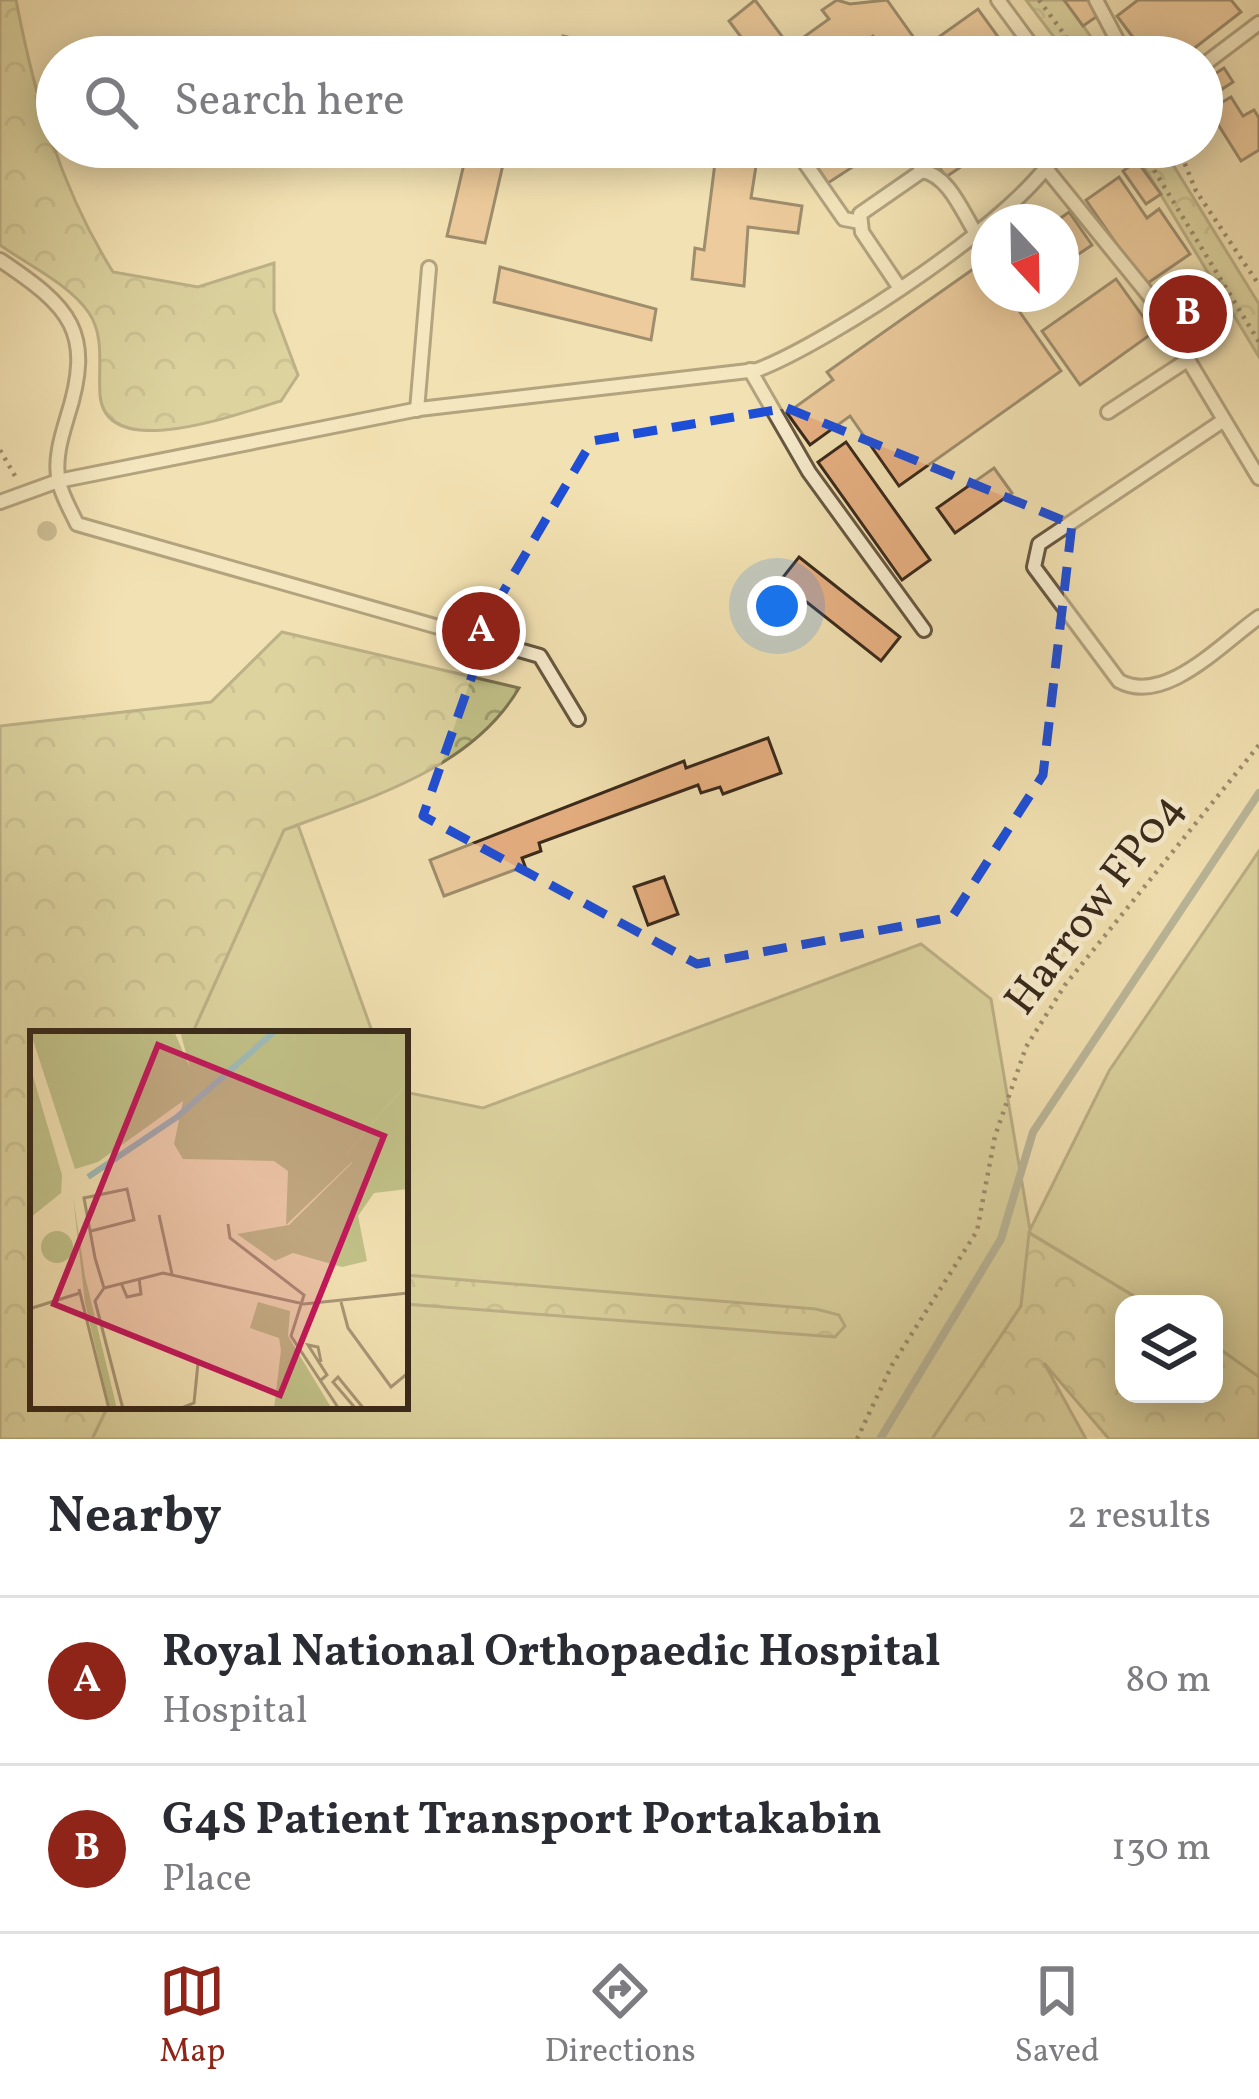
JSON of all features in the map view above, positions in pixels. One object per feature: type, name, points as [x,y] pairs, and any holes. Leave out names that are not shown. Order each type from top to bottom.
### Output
[{"type":"lane","points":[[998,0],[1025,36]]},
{"type":"lane","points":[[1096,0],[1115,36]]},
{"type":"lane","points":[[1223,50],[1259,23]]},
{"type":"lane","points":[[809,168],[844,219],[860,222]]},
{"type":"lane","points":[[1009,204],[1049,168]]},
{"type":"lane","points":[[899,287],[860,222],[860,214],[922,171],[932,172],[948,189],[971,224]]},
{"type":"lane","points":[[1048,171],[1151,298],[1221,422],[1259,478]]},
{"type":"lane","points":[[0,502],[58,481],[416,410],[750,370],[793,357],[971,236]]},
{"type":"lane","points":[[0,260],[62,305],[79,342],[72,403],[58,456],[58,481],[77,524],[540,656],[578,718]]},
{"type":"lane","points":[[416,410],[429,268]]},
{"type":"lane","points":[[1108,412],[1186,362]]},
{"type":"lane","points":[[750,370],[809,472],[924,630]]},
{"type":"lane","points":[[1221,422],[1039,544],[1034,566],[1119,681],[1131,688],[1159,688],[1259,616]]},
{"type":"path","points":[[1040,0],[1066,36]]},
{"type":"path","points":[[1153,168],[1259,343]]},
{"type":"path","points":[[1187,168],[1196,191],[1259,286]]},
{"type":"path","points":[[0,450],[13,473]]},
{"type":"path","name":"Harrow FP04","points":[[857,1439],[892,1366],[977,1231],[995,1136],[1025,1047],[1065,985],[1259,745]]},
{"type":"highlighted area","points":[[787,408],[1072,524],[1043,775],[952,917],[697,964],[423,816],[499,599],[592,441]]},
{"type":"green space","points":[[0,0],[16,0],[36,86],[36,168],[62,168],[113,272],[198,287],[274,263],[274,311],[298,375],[281,401],[178,428],[125,427],[108,416],[100,395],[100,352],[89,313],[59,284],[0,245]]},
{"type":"green space","points":[[1026,0],[1065,0],[1090,36],[1053,36]]},
{"type":"green space","points":[[1145,168],[1175,168],[1259,304],[1259,357]]},
{"type":"green space","points":[[282,632],[519,688],[499,716],[446,761],[383,793],[284,830],[193,1031],[30,1031],[30,1409],[107,1409],[92,1439],[0,1439],[0,726],[211,702]]},
{"type":"green space","points":[[298,825],[372,1031],[193,1031],[284,830]]},
{"type":"green space","points":[[1259,851],[1259,1377],[1223,1351],[1223,1295],[1132,1295],[1030,1233],[1021,1306],[932,1439],[92,1439],[107,1409],[408,1409],[408,1093],[483,1108],[921,944],[991,999],[1030,1230],[1109,1071]]},
{"type":"green space","points":[[1029,1233],[1132,1295],[1115,1295],[1115,1403],[1223,1403],[1223,1351],[1259,1377],[1259,1439],[1109,1439],[1044,1363],[1086,1439],[932,1439],[1021,1306]]},
{"type":"green space","points":[[408,1275],[816,1309],[839,1315],[845,1326],[835,1337],[408,1304]]},
{"type":"building","points":[[755,0],[782,36],[740,36],[729,21]]},
{"type":"building","points":[[837,0],[850,4],[887,0],[913,36],[805,36],[829,19],[822,10]]},
{"type":"building","points":[[1064,0],[1088,0],[1099,15],[1083,26]]},
{"type":"building","points":[[1138,0],[1231,0],[1241,12],[1210,36],[1132,36],[1117,16]]},
{"type":"building","points":[[978,9],[998,36],[940,36]]},
{"type":"building","points":[[1223,69],[1233,82],[1223,88]]},
{"type":"building","points":[[1231,97],[1243,116],[1254,110],[1259,118],[1259,150],[1241,161],[1223,132],[1223,102]]},
{"type":"building","points":[[463,168],[502,168],[485,243],[447,236]]},
{"type":"building","points":[[714,168],[756,168],[751,198],[802,206],[798,233],[748,227],[744,286],[692,279],[695,248],[704,250]]},
{"type":"building","points":[[818,168],[851,168],[828,183]]},
{"type":"building","points":[[1142,168],[1161,194],[1146,204],[1123,171]]},
{"type":"building","points":[[1119,177],[1147,218],[1159,209],[1190,254],[1145,285],[1086,200]]},
{"type":"building","points":[[1079,226],[1092,245],[1079,254]]},
{"type":"building","points":[[500,267],[656,309],[651,340],[494,302]]},
{"type":"building","points":[[971,271],[971,312],[1020,312],[1061,371],[899,486],[850,416],[810,445],[787,413],[833,380],[827,372]]},
{"type":"building","points":[[1116,279],[1154,332],[1080,385],[1042,331],[1069,312],[1079,312],[1079,305]]},
{"type":"building","points":[[1187,284],[1216,328],[1195,340],[1189,327],[1181,332],[1159,301]]},
{"type":"building","points":[[846,442],[930,560],[902,580],[818,462]]},
{"type":"building","points":[[994,468],[1012,493],[955,533],[937,508]]},
{"type":"building","points":[[799,557],[900,637],[881,661],[780,581]]},
{"type":"building","points":[[768,738],[781,773],[723,794],[720,787],[701,793],[698,785],[539,843],[541,851],[522,858],[525,866],[444,896],[430,860],[684,761],[686,768]]},
{"type":"building","points":[[664,877],[678,914],[648,925],[634,887]]},
{"type":"waterway","points":[[880,1439],[1001,1239],[1033,1132],[1259,793]]},
{"type":"place","name":"G4S Patient Transport Portakabin","points":[[1188,314]]},
{"type":"place","name":"Royal National Orthopaedic Hospital","points":[[481,631]]}]
